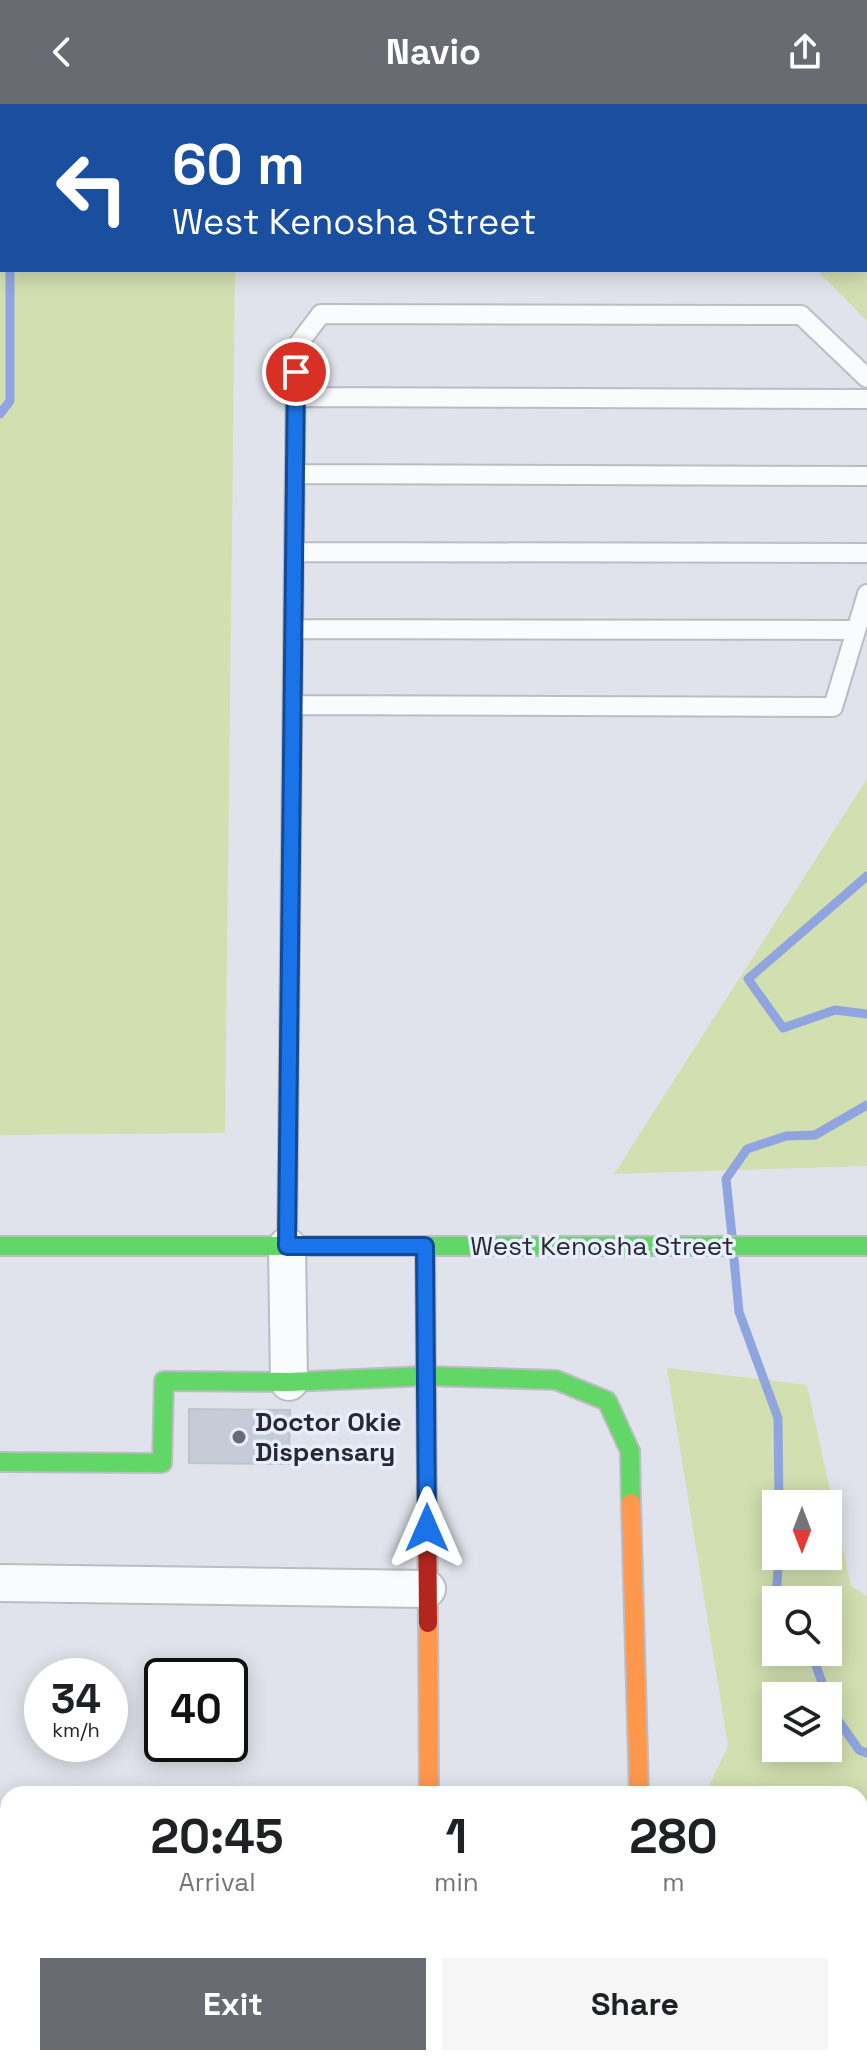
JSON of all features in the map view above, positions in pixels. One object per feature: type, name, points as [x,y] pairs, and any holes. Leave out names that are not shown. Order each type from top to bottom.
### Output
[{"type":"street","name":"West Kenosha Street","points":[[0,1246],[867,1246]]},
{"type":"street","points":[[287,1246],[289,1382]]},
{"type":"street","points":[[425,1246],[429,1786]]},
{"type":"street","points":[[0,1462],[162,1463],[164,1381],[289,1382],[426,1376],[556,1380],[607,1401],[630,1451],[639,1786]]},
{"type":"street","points":[[0,1583],[427,1589]]},
{"type":"lane","points":[[287,1246],[296,347],[321,314],[801,315],[867,378]]},
{"type":"lane","points":[[296,397],[867,399]]},
{"type":"lane","points":[[295,474],[867,476]]},
{"type":"lane","points":[[294,552],[867,553]]},
{"type":"lane","points":[[293,705],[833,707],[867,594]]},
{"type":"lane","points":[[294,629],[856,630]]},
{"type":"green space","points":[[0,272],[235,272],[225,1133],[0,1135]]},
{"type":"green space","points":[[819,272],[867,272],[867,321]]},
{"type":"green space","points":[[867,779],[867,1166],[614,1174]]},
{"type":"green space","points":[[667,1368],[807,1385],[830,1490],[762,1490],[762,1570],[842,1570],[842,1545],[851,1586],[867,1596],[867,1786],[709,1786],[728,1746]]},
{"type":"building","name":"Doctor Okie Dispensary","points":[[189,1409],[290,1410],[289,1464],[189,1463]]},
{"type":"waterway","points":[[0,414],[10,401],[10,272]]},
{"type":"waterway","points":[[867,876],[748,979],[783,1028],[835,1010],[867,1014]]},
{"type":"waterway","points":[[732,1236],[726,1179],[747,1149],[786,1136],[815,1135],[867,1105]]},
{"type":"waterway","points":[[734,1259],[739,1312],[778,1418],[779,1490]]},
{"type":"waterway","points":[[777,1586],[778,1570]]},
{"type":"waterway","points":[[816,1666],[822,1682]]},
{"type":"waterway","points":[[842,1726],[859,1750],[867,1753]]},
{"type":"traffic: fast","points":[[0,1246],[867,1246]]},
{"type":"traffic: fast","points":[[0,1462],[162,1463],[164,1381],[289,1382],[426,1376],[556,1380],[607,1401],[630,1451],[631,1503]]},
{"type":"traffic: slow","points":[[631,1503],[639,1786]]},
{"type":"traffic: slow","points":[[428,1623],[429,1786]]},
{"type":"traffic: jam","points":[[425,1246],[428,1623]]},
{"type":"place","name":"Doctor Okie Dispensary","points":[[239,1437]]},
{"type":"route","points":[[296,372],[287,1246],[425,1246],[427,1528]]}]
